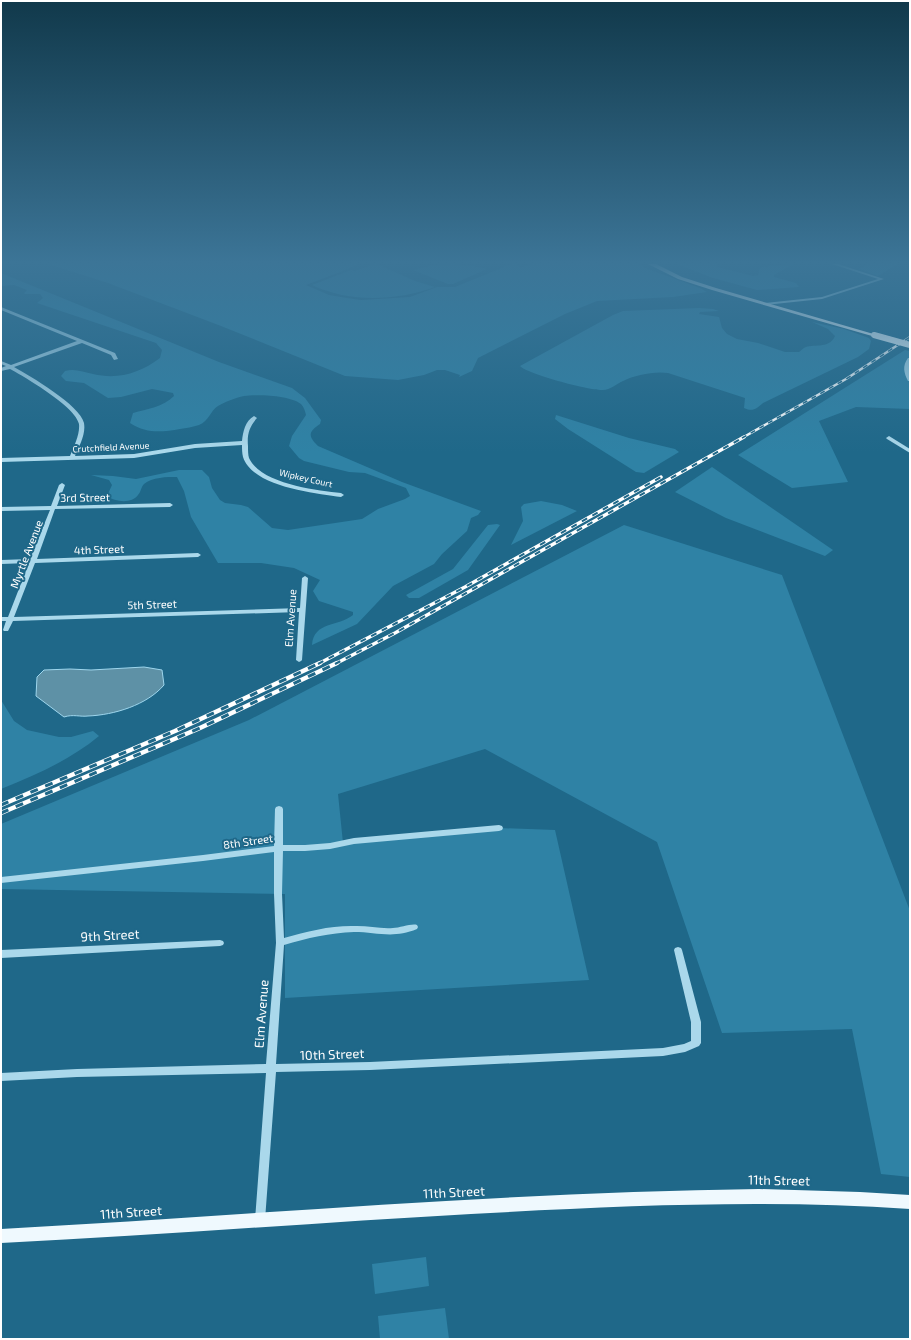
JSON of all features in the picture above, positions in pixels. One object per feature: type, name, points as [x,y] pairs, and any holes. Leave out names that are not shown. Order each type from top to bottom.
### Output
[{"type":"main road","points":[[854,327],[910,339]]},
{"type":"main road","points":[[858,327],[910,345]]},
{"type":"main road","name":"11th Street","points":[[1,1236],[549,1203],[691,1196],[838,1197],[910,1202]]},
{"type":"street","points":[[46,327],[114,354],[116,359]]},
{"type":"street","points":[[1,370],[82,341]]},
{"type":"street","points":[[910,359],[906,367],[910,380]]},
{"type":"street","points":[[1,362],[12,367],[66,404],[80,418],[82,431],[72,458]]},
{"type":"street","name":"Wipkey Court","points":[[254,418],[249,423],[244,443],[247,460],[252,468],[262,475],[284,484],[341,496]]},
{"type":"street","points":[[889,438],[910,452]]},
{"type":"street","name":"Crutchfield Avenue","points":[[1,460],[134,456],[203,445],[244,443]]},
{"type":"street","name":"Myrtle Avenue","points":[[6,630],[12,618],[62,485]]},
{"type":"street","name":"3rd Street","points":[[1,509],[170,505]]},
{"type":"street","name":"4th Street","points":[[1,562],[198,556]]},
{"type":"street","name":"Elm Avenue","points":[[299,660],[305,578]]},
{"type":"street","name":"5th Street","points":[[1,619],[303,610]]},
{"type":"street","name":"Elm Avenue","points":[[260,1220],[280,943],[278,894],[279,809]]},
{"type":"street","name":"8th Street","points":[[1,880],[203,858],[279,848],[330,846],[354,841],[499,828]]},
{"type":"street","points":[[280,943],[321,932],[355,929],[404,932],[414,927]]},
{"type":"street","name":"9th Street","points":[[1,954],[220,943]]},
{"type":"street","name":"10th Street","points":[[1,1077],[77,1073],[271,1069],[663,1052],[685,1048],[696,1042],[696,1022],[678,950]]},
{"type":"shaded area","points":[[107,327],[132,327],[219,362],[292,388],[305,398],[321,420],[320,424],[311,432],[312,439],[318,446],[402,482],[481,511],[478,515],[471,518],[467,531],[442,554],[434,564],[393,586],[357,624],[312,645],[314,637],[322,628],[347,619],[353,615],[353,612],[319,601],[313,591],[320,580],[294,568],[261,563],[218,563],[191,517],[184,491],[177,477],[151,480],[144,484],[139,494],[132,500],[119,501],[107,496],[112,485],[109,480],[91,475],[136,479],[179,470],[202,470],[209,477],[212,488],[220,500],[225,503],[248,507],[272,528],[288,530],[362,519],[378,509],[410,496],[406,488],[365,473],[349,472],[304,461],[299,458],[289,446],[292,436],[306,415],[304,408],[296,401],[282,397],[265,395],[244,396],[230,400],[218,406],[205,421],[197,426],[173,430],[149,431],[136,427],[130,423],[133,413],[165,403],[174,396],[173,393],[152,389],[121,397],[108,398],[84,383],[66,381],[61,376],[65,371],[72,370],[102,376],[120,376],[137,371],[145,368],[160,358],[162,350],[156,343]]},
{"type":"shaded area","points":[[222,327],[540,327],[478,358],[472,371],[459,377],[460,375],[445,370],[437,370],[424,375],[398,380],[345,376]]},
{"type":"shaded area","points":[[592,327],[722,327],[727,334],[737,339],[758,343],[785,352],[799,352],[803,348],[825,345],[829,343],[835,336],[828,329],[822,327],[844,329],[869,338],[871,341],[869,349],[858,357],[763,403],[752,410],[744,408],[745,398],[668,373],[639,375],[620,382],[608,389],[596,390],[534,373],[520,366]]},
{"type":"shaded area","points":[[905,350],[910,351],[910,409],[856,407],[819,421],[848,482],[792,488],[738,455]]},
{"type":"shaded area","points":[[556,415],[629,438],[675,449],[679,452],[644,473],[636,472],[568,429],[555,419]]},
{"type":"shaded area","points":[[712,467],[833,550],[825,556],[726,518],[675,492]]},
{"type":"shaded area","points":[[541,501],[562,505],[577,511],[511,545],[523,521],[521,507],[524,504]]},
{"type":"shaded area","points":[[488,525],[500,525],[468,570],[419,598],[409,598],[406,595],[453,569]]},
{"type":"shaded area","points":[[624,525],[782,575],[910,911],[910,1177],[881,1174],[852,1029],[722,1033],[657,842],[485,749],[338,794],[343,843],[499,828],[555,830],[589,980],[285,998],[285,894],[1,889],[1,824],[249,720]]},
{"type":"shaded area","points":[[144,667],[162,670],[164,685],[149,698],[129,708],[108,714],[64,717],[36,696],[37,677],[44,670],[91,670]]},
{"type":"shaded area","points":[[1,700],[14,721],[27,730],[59,737],[71,737],[93,731],[99,736],[88,745],[64,760],[1,789]]},
{"type":"shaded area","points":[[426,1257],[429,1286],[375,1294],[372,1264]]},
{"type":"shaded area","points":[[445,1308],[449,1339],[380,1339],[378,1316]]},
{"type":"railway","points":[[742,438],[846,379],[910,337]]},
{"type":"railway","points":[[336,663],[395,633],[744,437]]},
{"type":"railway","points":[[319,663],[465,587],[661,477]]},
{"type":"railway","points":[[1,805],[175,731],[319,663]]},
{"type":"railway","points":[[1,813],[200,728],[336,663]]}]
